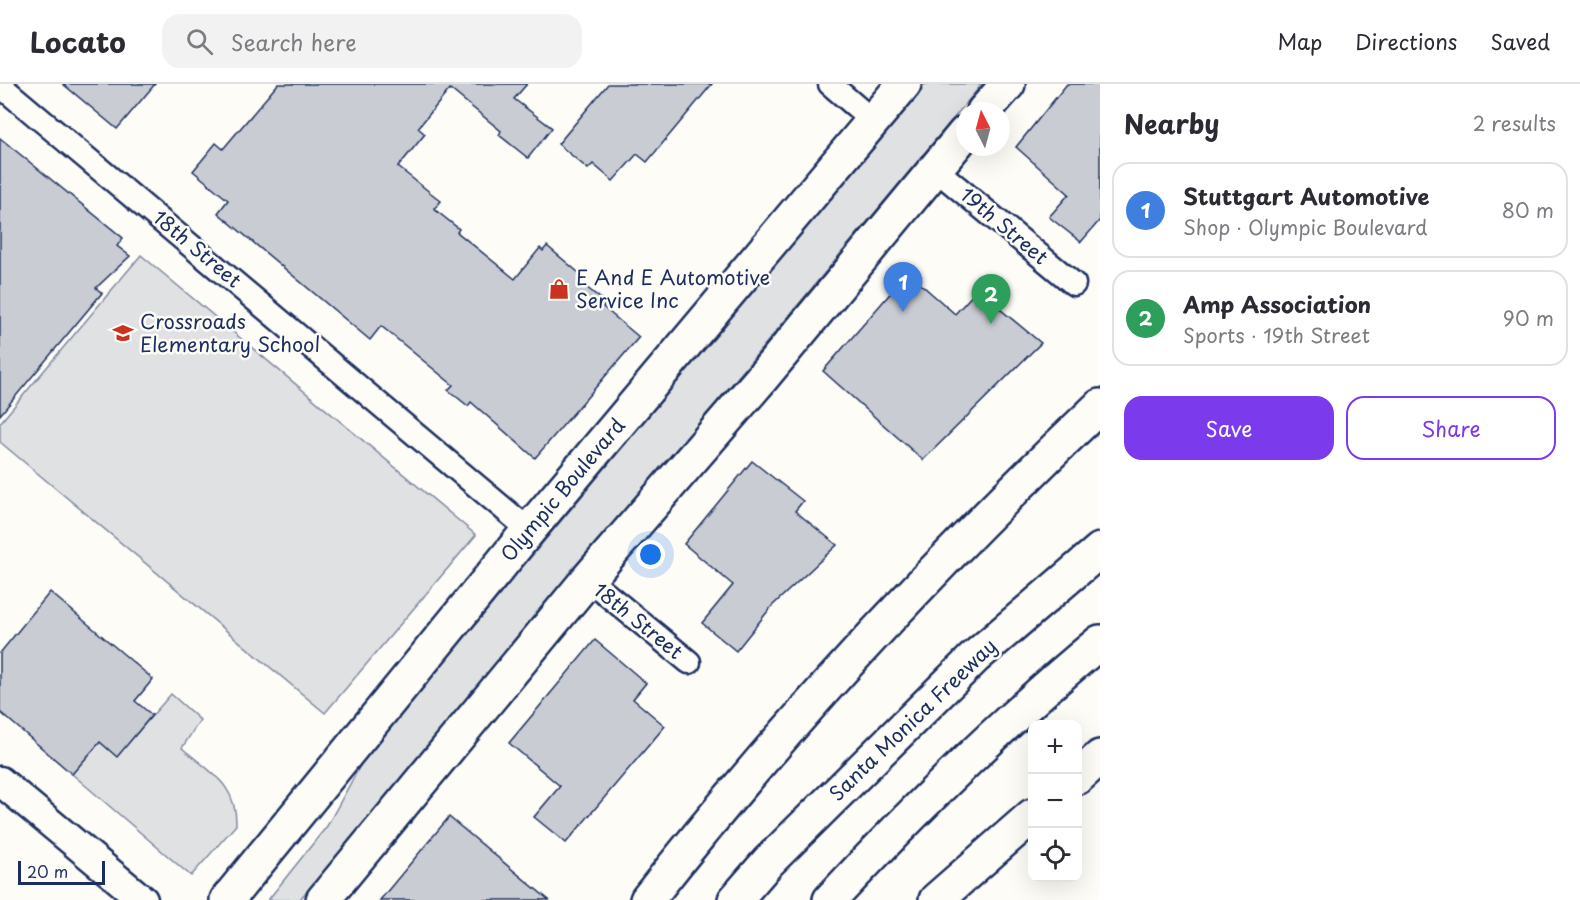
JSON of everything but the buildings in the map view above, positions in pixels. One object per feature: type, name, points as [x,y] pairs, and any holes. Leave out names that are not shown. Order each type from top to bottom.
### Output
[{"type":"main road","name":"Olympic Boulevard","points":[[228,900],[529,530],[904,84]]},
{"type":"main road","points":[[992,102],[1008,84]]},
{"type":"main road","points":[[323,900],[588,579],[761,379],[956,143]]},
{"type":"main road","points":[[647,900],[710,819],[864,644],[1029,473],[1100,406]]},
{"type":"main road","name":"Santa Monica Freeway","points":[[735,900],[768,862],[975,657],[1100,550]]},
{"type":"main road","points":[[830,900],[912,812],[1052,681],[1100,642]]},
{"type":"main road","points":[[1080,774],[1100,757]]},
{"type":"main road","points":[[936,900],[1028,820]]},
{"type":"street","points":[[830,84],[873,121]]},
{"type":"street","name":"18th Street","points":[[2,87],[529,530]]},
{"type":"street","name":"19th Street","points":[[934,168],[1074,284]]},
{"type":"street","name":"18th Street","points":[[588,579],[689,662]]},
{"type":"street","points":[[0,781],[143,900]]},
{"type":"shaded area","points":[[925,84],[982,84],[967,102],[956,102],[956,115],[347,846],[299,900],[268,900],[327,826],[366,755]]},
{"type":"shaded area","points":[[141,255],[476,535],[325,713],[0,442],[0,423]]},
{"type":"shaded area","points":[[171,694],[200,720],[182,748],[220,780],[232,799],[235,811],[236,825],[191,876],[72,774],[100,742],[117,756]]},
{"type":"place","name":"E And E Automotive Service Inc","points":[[559,289]]},
{"type":"place","name":"Stuttgart Automotive","points":[[903,312]]},
{"type":"place","name":"Amp Association","points":[[991,324]]},
{"type":"place","name":"Crossroads Elementary School","points":[[123,333]]}]
